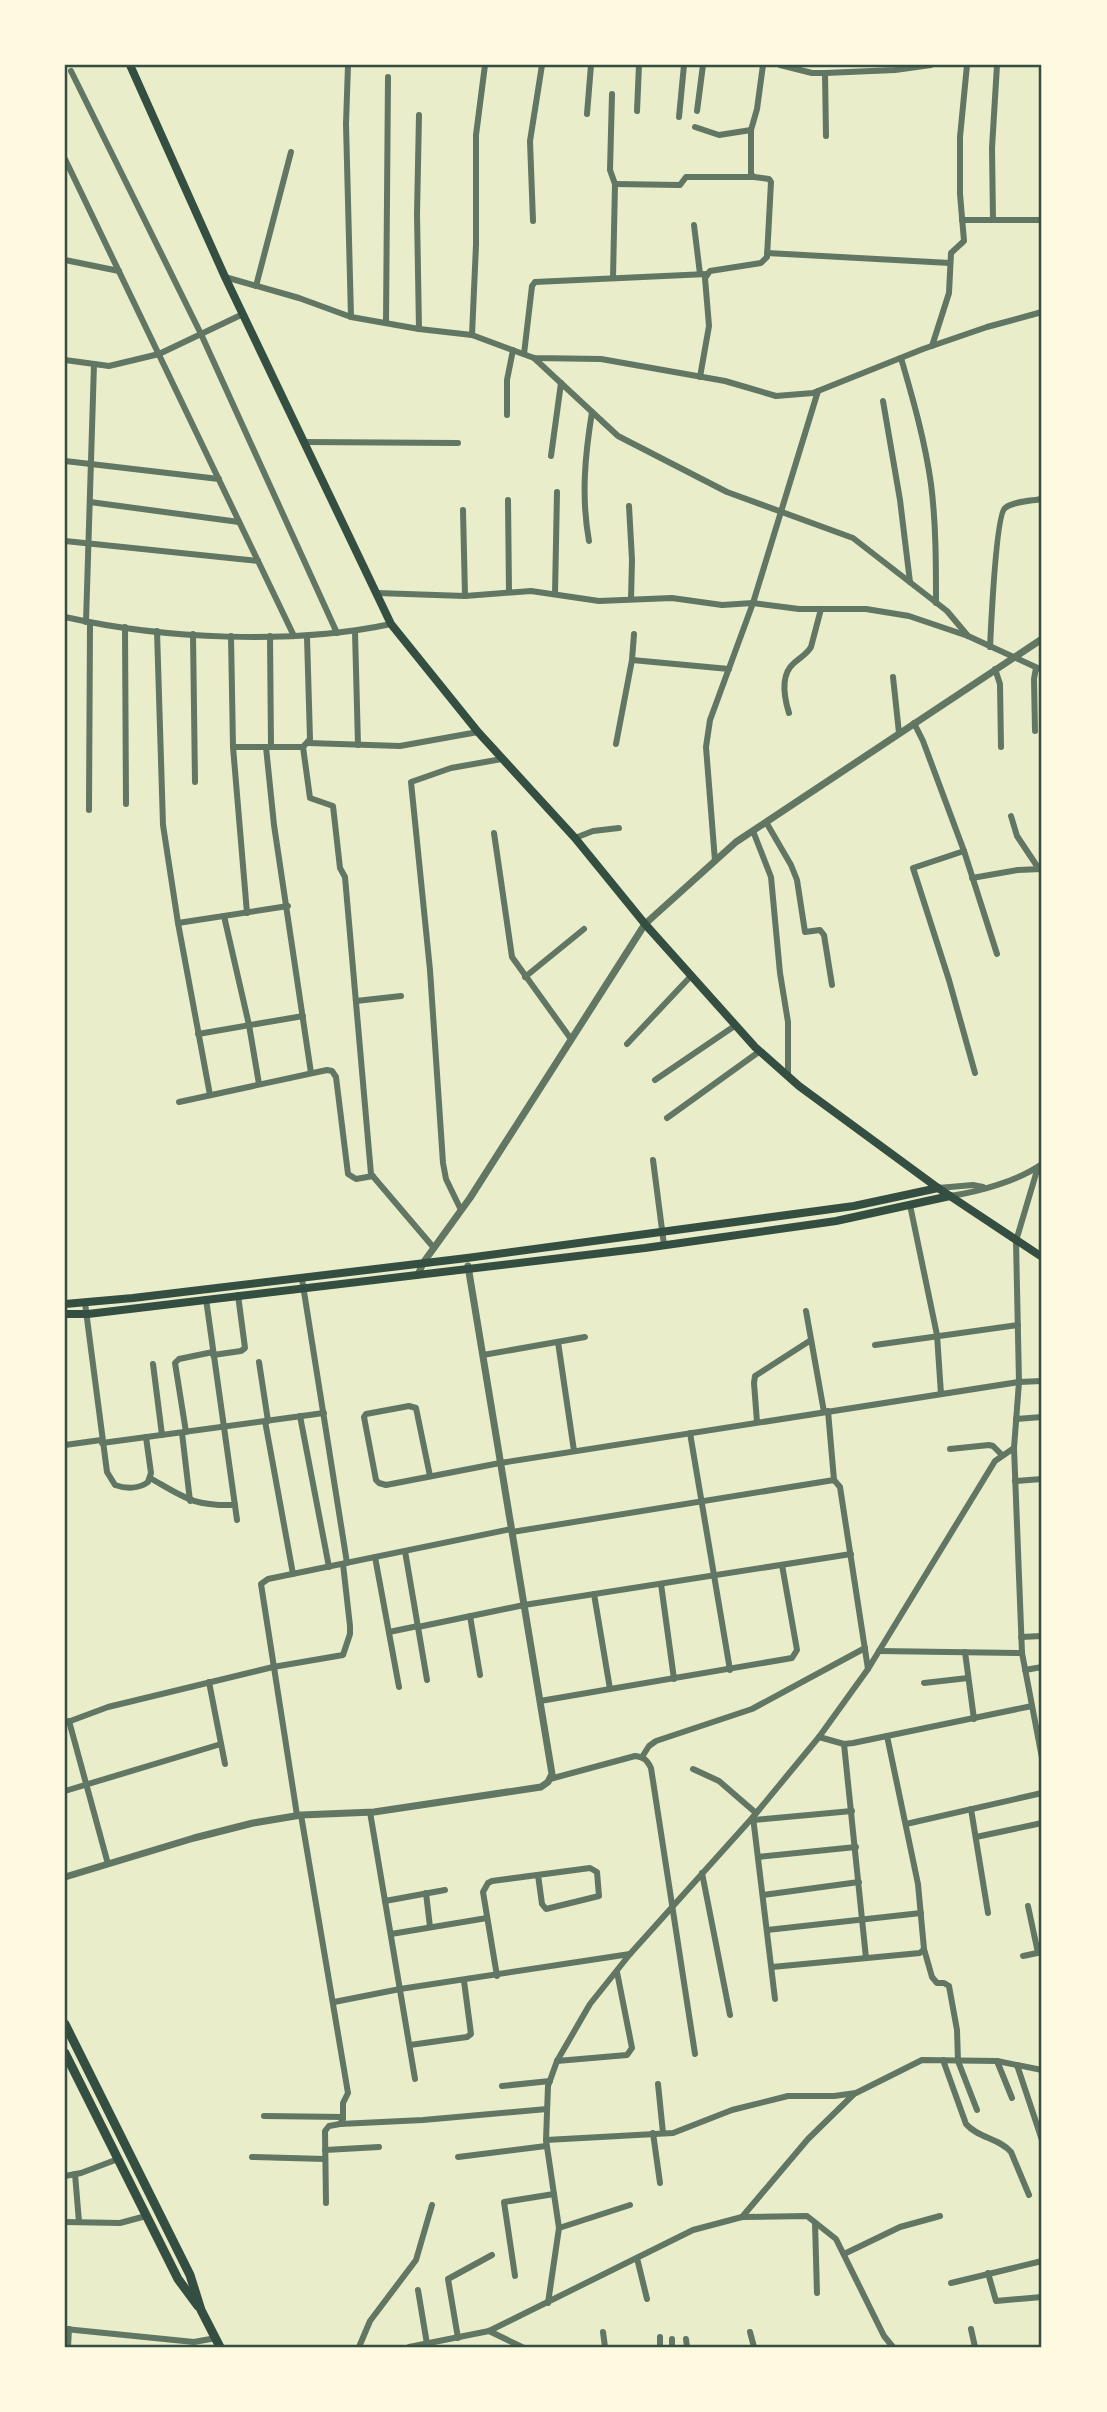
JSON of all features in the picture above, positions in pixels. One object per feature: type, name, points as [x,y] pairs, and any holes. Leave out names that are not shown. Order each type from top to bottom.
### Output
[{"type":"main road","points":[[130,65],[225,277],[391,624],[478,732],[575,838],[645,924],[760,1052],[938,1188],[1042,1257]]},
{"type":"main road","points":[[65,1314],[86,1314],[205,1294],[238,1295],[423,1263],[854,1206],[938,1188]]},
{"type":"main road","points":[[65,1304],[205,1294],[469,1269],[836,1221],[950,1196]]},
{"type":"main road","points":[[65,2024],[190,2275],[201,2310]]},
{"type":"main road","points":[[65,2053],[178,2279],[201,2310],[218,2343]]},
{"type":"street","points":[[348,65],[346,124],[351,317]]},
{"type":"street","points":[[472,335],[476,245],[476,135],[485,65]]},
{"type":"street","points":[[533,221],[530,141],[542,65]]},
{"type":"street","points":[[587,114],[591,65]]},
{"type":"street","points":[[637,111],[639,65]]},
{"type":"street","points":[[679,117],[684,65]]},
{"type":"street","points":[[697,111],[703,65]]},
{"type":"street","points":[[754,177],[751,174],[751,130],[763,65]]},
{"type":"street","points":[[780,65],[812,73],[895,70],[931,65]]},
{"type":"street","points":[[932,346],[949,293],[951,253],[964,241],[960,194],[961,124],[967,65]]},
{"type":"street","points":[[993,220],[992,148],[997,65]]},
{"type":"street","points":[[71,71],[201,334],[337,634]]},
{"type":"street","points":[[825,73],[826,136]]},
{"type":"street","points":[[386,323],[388,77]]},
{"type":"street","points":[[612,94],[610,170],[615,184],[613,278]]},
{"type":"street","points":[[419,115],[419,329]]},
{"type":"street","points":[[695,127],[719,135],[751,130]]},
{"type":"street","points":[[256,286],[291,152]]},
{"type":"street","points":[[65,159],[294,636]]},
{"type":"street","points":[[524,354],[532,286],[535,282],[704,274],[765,261],[771,182],[769,178],[686,177],[680,185],[615,184]]},
{"type":"street","points":[[962,220],[1042,220]]},
{"type":"street","points":[[694,225],[705,278],[709,326],[700,377]]},
{"type":"street","points":[[767,253],[950,262]]},
{"type":"street","points":[[65,260],[119,271]]},
{"type":"street","points":[[225,277],[351,317],[472,335],[534,358],[601,359],[725,381],[776,396],[818,391],[932,346],[986,327],[1042,312]]},
{"type":"street","points":[[65,360],[116,365],[159,354],[243,314]]},
{"type":"street","points":[[507,415],[507,380],[513,350]]},
{"type":"street","points":[[534,358],[618,436],[727,492],[853,538],[947,611],[968,636]]},
{"type":"street","points":[[901,358],[919,424],[931,483],[936,603]]},
{"type":"street","points":[[89,810],[88,543],[94,364]]},
{"type":"street","points":[[551,456],[561,383]]},
{"type":"street","points":[[715,861],[706,747],[710,720],[753,603],[818,391]]},
{"type":"street","points":[[883,401],[900,500],[910,582]]},
{"type":"street","points":[[589,541],[584,466],[592,412]]},
{"type":"street","points":[[305,442],[458,443]]},
{"type":"street","points":[[65,461],[219,479]]},
{"type":"street","points":[[555,594],[557,492]]},
{"type":"street","points":[[990,647],[1001,513],[1007,506],[1042,499]]},
{"type":"street","points":[[508,500],[509,592]]},
{"type":"street","points":[[90,502],[239,522]]},
{"type":"street","points":[[629,506],[632,599]]},
{"type":"street","points":[[463,510],[465,596]]},
{"type":"street","points":[[65,541],[258,561]]},
{"type":"street","points":[[377,593],[465,596],[531,591],[599,601],[672,598],[722,605],[753,603],[821,609],[866,609],[909,616],[968,636],[1039,669],[1034,679],[1035,730]]},
{"type":"street","points":[[789,713],[784,694],[785,675],[790,667],[808,652],[821,609]]},
{"type":"street","points":[[65,617],[156,631],[231,636],[307,637],[355,632],[391,624]]},
{"type":"street","points":[[125,627],[126,804]]},
{"type":"street","points":[[156,631],[162,812],[178,923],[210,1095]]},
{"type":"street","points":[[355,632],[358,745]]},
{"type":"street","points":[[193,634],[195,782]]},
{"type":"street","points":[[616,744],[632,660],[634,634]]},
{"type":"street","points":[[231,636],[233,747],[247,913]]},
{"type":"street","points":[[270,636],[269,747],[274,825],[311,1073]]},
{"type":"street","points":[[307,637],[310,738],[306,745],[310,798],[332,806],[340,868],[345,877],[370,1165],[373,1176],[434,1248]]},
{"type":"street","points":[[418,1275],[423,1263],[461,1210],[645,924],[736,842],[1042,639]]},
{"type":"street","points":[[632,660],[729,669]]},
{"type":"street","points":[[995,669],[1000,684],[1001,747]]},
{"type":"street","points":[[893,677],[899,733]]},
{"type":"street","points":[[914,723],[964,851],[997,954]]},
{"type":"street","points":[[233,747],[400,746],[478,732]]},
{"type":"street","points":[[461,1210],[446,1179],[443,1163],[430,970],[411,782],[451,768],[502,759]]},
{"type":"street","points":[[1011,816],[1021,844],[1041,869]]},
{"type":"street","points":[[766,822],[797,880],[805,932],[820,930],[824,935],[832,985]]},
{"type":"street","points":[[575,838],[593,831],[619,828]]},
{"type":"street","points":[[753,831],[771,877],[780,973],[788,1022],[788,1076]]},
{"type":"street","points":[[494,833],[509,949],[516,965],[571,1039]]},
{"type":"street","points":[[964,851],[913,868],[975,1073]]},
{"type":"street","points":[[972,878],[1041,869]]},
{"type":"street","points":[[178,923],[288,906]]},
{"type":"street","points":[[224,916],[249,1025],[259,1084]]},
{"type":"street","points":[[525,977],[584,929]]},
{"type":"street","points":[[626,1044],[691,976]]},
{"type":"street","points":[[356,1001],[401,996]]},
{"type":"street","points":[[198,1034],[303,1016]]},
{"type":"street","points":[[655,1080],[736,1025]]},
{"type":"street","points":[[667,1118],[760,1052]]},
{"type":"street","points":[[179,1102],[311,1073],[332,1071],[336,1077],[348,1174],[356,1179],[373,1176]]},
{"type":"street","points":[[653,1160],[664,1245]]},
{"type":"street","points":[[950,1196],[1001,1184],[1040,1166]]},
{"type":"street","points":[[1040,1166],[1016,1241],[1019,1382],[1014,1448],[1022,1653],[1042,1758]]},
{"type":"street","points":[[938,1188],[972,1185],[983,1187]]},
{"type":"street","points":[[910,1205],[937,1335],[941,1394]]},
{"type":"street","points":[[467,1258],[552,1774],[550,1779]]},
{"type":"street","points":[[108,1864],[67,1722],[108,1707],[273,1667],[340,1656],[345,1652],[350,1626],[345,1564],[302,1283]]},
{"type":"street","points":[[205,1294],[237,1520]]},
{"type":"street","points":[[190,1501],[175,1363],[179,1359],[241,1351],[245,1348],[238,1295]]},
{"type":"street","points":[[85,1303],[107,1472],[116,1485],[127,1488],[143,1486],[150,1478],[146,1437]]},
{"type":"street","points":[[806,1311],[826,1412],[834,1480],[841,1488],[868,1669]]},
{"type":"street","points":[[875,1345],[1018,1325]]},
{"type":"street","points":[[483,1355],[585,1337]]},
{"type":"street","points":[[757,1422],[755,1376],[811,1340]]},
{"type":"street","points":[[558,1342],[574,1451]]},
{"type":"street","points":[[259,1362],[293,1574]]},
{"type":"street","points":[[153,1364],[162,1435]]},
{"type":"street","points":[[430,1476],[416,1408],[409,1406],[366,1414],[364,1417],[379,1483],[386,1485],[574,1451],[1019,1382],[1042,1381]]},
{"type":"street","points":[[65,1445],[324,1413]]},
{"type":"street","points":[[300,1416],[329,1567]]},
{"type":"street","points":[[1016,1419],[1042,1417]]},
{"type":"street","points":[[690,1433],[730,1670]]},
{"type":"street","points":[[950,1448],[989,1445],[1002,1455]]},
{"type":"street","points":[[548,2303],[559,2228],[546,2143],[547,2109],[550,2081],[557,2062],[590,2004],[702,1872],[754,1817],[820,1737],[868,1669],[995,1461],[1014,1448]]},
{"type":"street","points":[[150,1478],[190,1501],[208,1506],[235,1506]]},
{"type":"street","points":[[1015,1480],[1042,1479]]},
{"type":"street","points":[[341,2120],[343,2102],[348,2093],[260,1588],[264,1581],[512,1531],[834,1480]]},
{"type":"street","points":[[405,1551],[427,1680]]},
{"type":"street","points":[[389,1632],[524,1605],[851,1554]]},
{"type":"street","points":[[375,1557],[399,1687]]},
{"type":"street","points":[[540,1701],[786,1661],[796,1655],[797,1650],[782,1565]]},
{"type":"street","points":[[661,1584],[674,1679]]},
{"type":"street","points":[[594,1594],[610,1689]]},
{"type":"street","points":[[470,1616],[480,1675]]},
{"type":"street","points":[[1021,1637],[1042,1636]]},
{"type":"street","points":[[642,1757],[656,1741],[752,1709],[865,1648]]},
{"type":"street","points":[[879,1651],[1022,1653]]},
{"type":"street","points":[[965,1652],[974,1719]]},
{"type":"street","points":[[1025,1670],[1042,1667]]},
{"type":"street","points":[[924,1683],[968,1678]]},
{"type":"street","points":[[209,1682],[225,1764]]},
{"type":"street","points":[[820,1737],[845,1744],[1032,1706]]},
{"type":"street","points":[[887,1736],[918,1884],[924,1949],[932,1977],[937,1983],[949,1986],[957,2030],[958,2061],[977,2110]]},
{"type":"street","points":[[65,1791],[221,1744]]},
{"type":"street","points":[[845,1744],[866,1958]]},
{"type":"street","points":[[65,1877],[218,1832],[299,1815],[370,1812],[541,1787],[550,1779],[635,1756],[642,1757],[651,1768],[695,2054]]},
{"type":"street","points":[[693,1769],[719,1781],[754,1817],[775,1999]]},
{"type":"street","points":[[906,1824],[1042,1793]]},
{"type":"street","points":[[971,1809],[988,1913]]},
{"type":"street","points":[[754,1817],[852,1811]]},
{"type":"street","points":[[370,1812],[415,2080]]},
{"type":"street","points":[[976,1837],[1042,1822]]},
{"type":"street","points":[[758,1857],[856,1847]]},
{"type":"street","points":[[497,1976],[484,1892],[488,1883],[538,1875],[594,1869],[597,1872],[599,1896],[546,1909],[542,1904],[538,1875]]},
{"type":"street","points":[[702,1872],[730,2015]]},
{"type":"street","points":[[763,1895],[859,1882]]},
{"type":"street","points":[[385,1900],[445,1890]]},
{"type":"street","points":[[426,1894],[430,1927]]},
{"type":"street","points":[[1023,1956],[1040,1952],[1028,1906]]},
{"type":"street","points":[[767,1930],[921,1913]]},
{"type":"street","points":[[391,1934],[487,1917]]},
{"type":"street","points":[[772,1967],[920,1953],[924,1949]]},
{"type":"street","points":[[334,2002],[400,1989],[631,1954]]},
{"type":"street","points":[[557,2062],[631,2052],[617,1972]]},
{"type":"street","points":[[410,2045],[471,2034],[464,1980]]},
{"type":"street","points":[[742,2217],[808,2139],[856,2093],[922,2060],[997,2061],[1042,2070]]},
{"type":"street","points":[[943,2060],[966,2124],[972,2131],[1006,2146],[1030,2195]]},
{"type":"street","points":[[997,2061],[1012,2098]]},
{"type":"street","points":[[1017,2065],[1038,2117],[1042,2140]]},
{"type":"street","points":[[502,2086],[550,2081]]},
{"type":"street","points":[[658,2084],[663,2133]]},
{"type":"street","points":[[458,2157],[546,2143],[673,2133],[732,2110],[788,2096],[856,2093]]},
{"type":"street","points":[[264,2116],[423,2120],[547,2109]]},
{"type":"street","points":[[326,2203],[326,2128],[341,2120]]},
{"type":"street","points":[[653,2133],[660,2183]]},
{"type":"street","points":[[325,2150],[379,2147]]},
{"type":"street","points":[[252,2157],[325,2159]]},
{"type":"street","points":[[65,2176],[118,2159]]},
{"type":"street","points":[[75,2174],[79,2222]]},
{"type":"street","points":[[514,2276],[504,2202],[554,2194]]},
{"type":"street","points":[[359,2347],[370,2321],[416,2260],[432,2205]]},
{"type":"street","points":[[559,2228],[630,2205]]},
{"type":"street","points":[[65,2222],[128,2222],[146,2216]]},
{"type":"street","points":[[409,2347],[489,2331],[693,2230],[742,2217],[807,2216],[836,2239],[884,2336],[893,2347]]},
{"type":"street","points":[[844,2254],[900,2227],[940,2217]]},
{"type":"street","points":[[816,2223],[817,2293]]},
{"type":"street","points":[[458,2338],[448,2279],[492,2255]]},
{"type":"street","points":[[637,2258],[647,2299]]},
{"type":"street","points":[[951,2283],[1042,2261]]},
{"type":"street","points":[[988,2273],[996,2301],[1042,2297]]},
{"type":"street","points":[[418,2290],[427,2344]]},
{"type":"street","points":[[68,2347],[67,2329],[218,2343]]},
{"type":"street","points":[[971,2329],[975,2347]]},
{"type":"street","points":[[489,2331],[522,2347]]},
{"type":"street","points":[[603,2332],[605,2347]]},
{"type":"street","points":[[750,2332],[754,2347]]},
{"type":"street","points":[[660,2337],[660,2347]]}]
